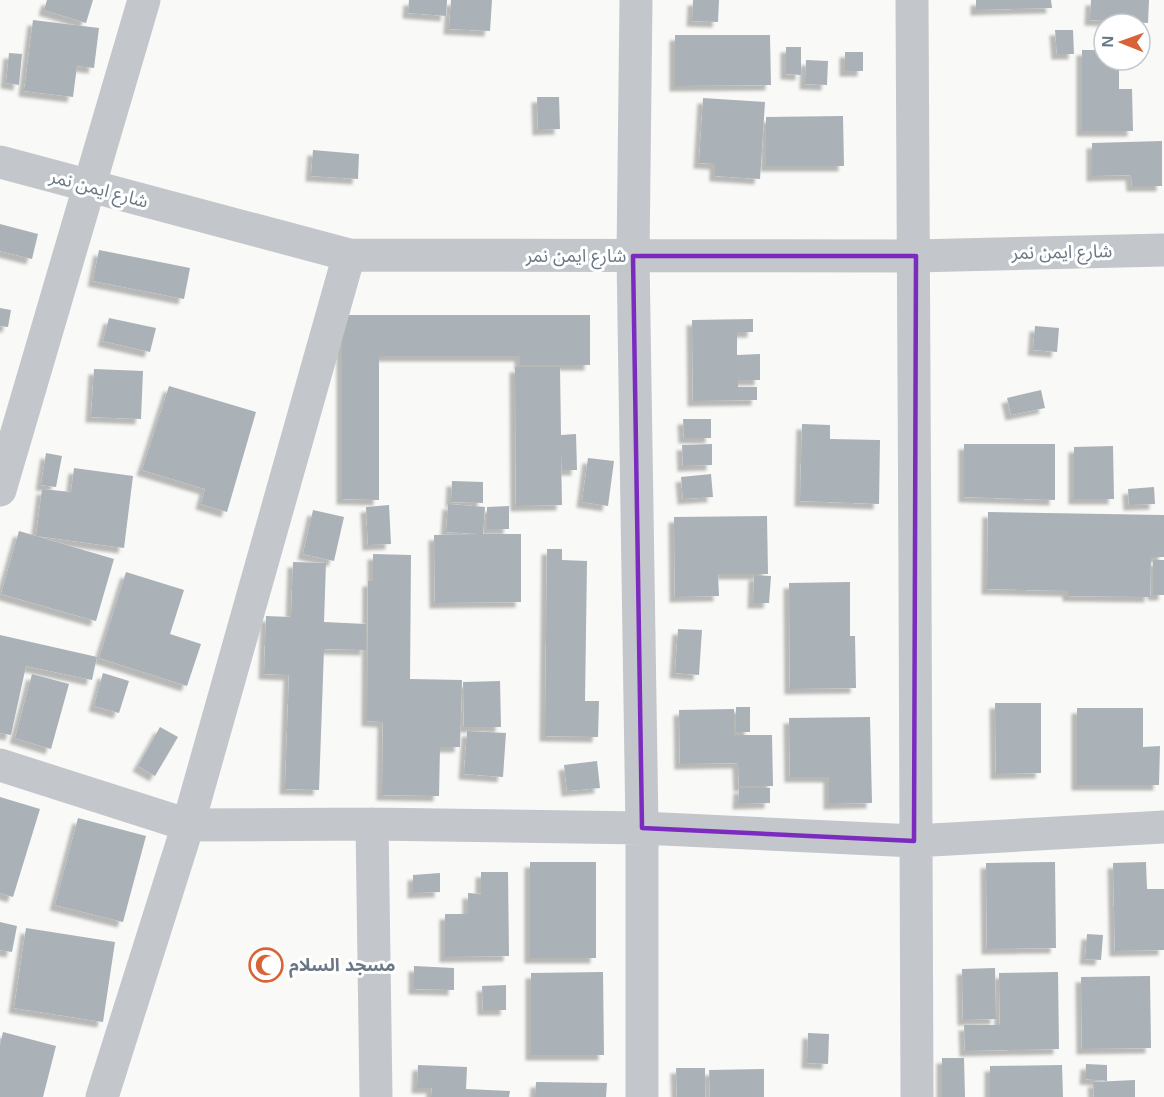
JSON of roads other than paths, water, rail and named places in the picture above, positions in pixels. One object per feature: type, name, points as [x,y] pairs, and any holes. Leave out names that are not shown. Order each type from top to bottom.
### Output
[{"type":"street","points":[[0,490],[144,0]]},
{"type":"street","points":[[636,0],[633,256],[642,828],[642,1097]]},
{"type":"street","points":[[912,0],[916,256],[914,841],[917,1097]]},
{"type":"street","name":"شارع ايمن نمر","points":[[0,162],[349,255],[916,256],[1164,250]]},
{"type":"street","points":[[102,1097],[188,825],[349,255]]},
{"type":"street","points":[[0,765],[188,825],[372,824],[642,828],[914,841],[1164,827]]},
{"type":"street","points":[[372,824],[376,1097]]},
{"type":"place","name":"مسجد السلام","points":[[266,965]]}]
